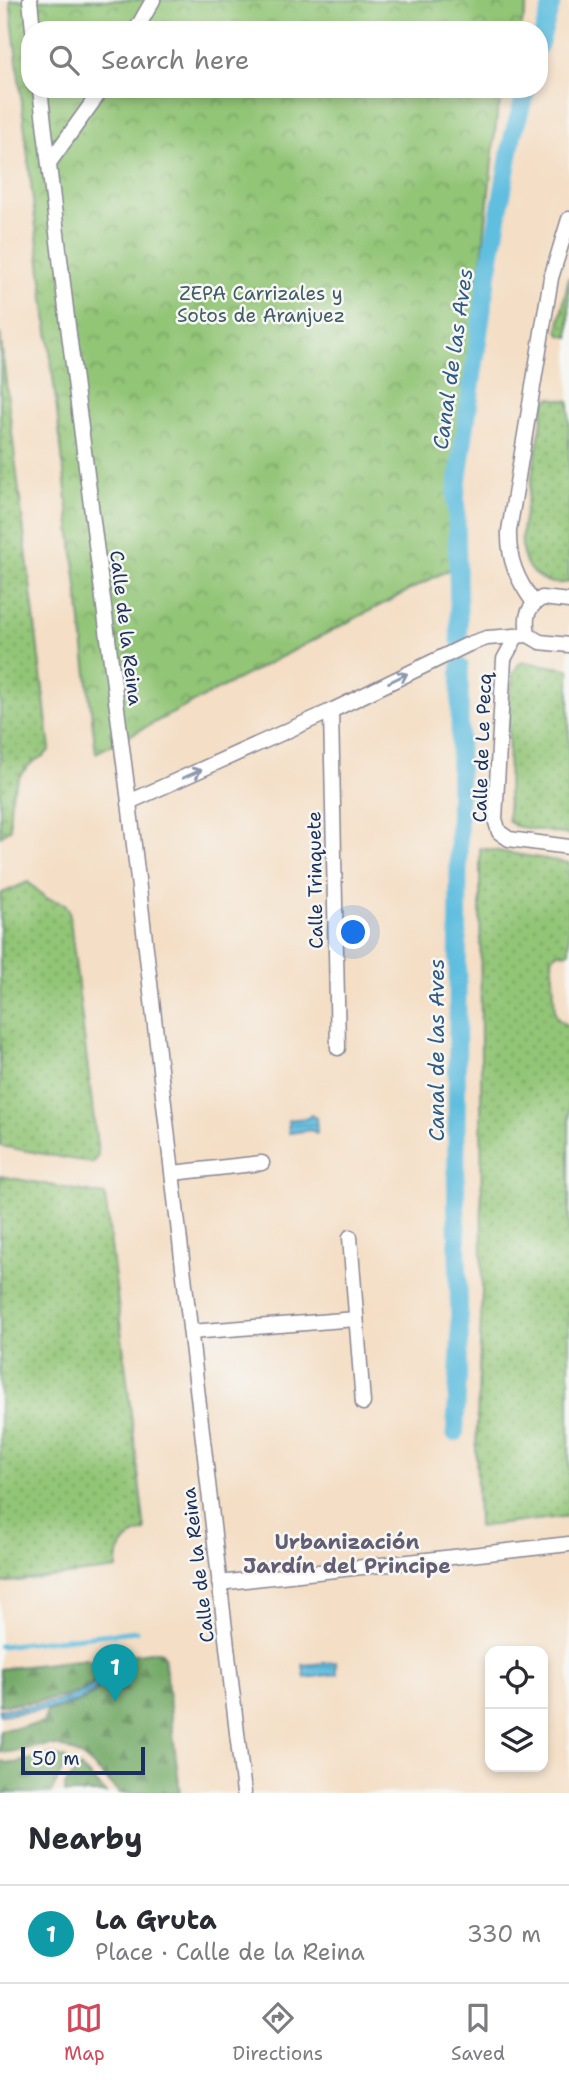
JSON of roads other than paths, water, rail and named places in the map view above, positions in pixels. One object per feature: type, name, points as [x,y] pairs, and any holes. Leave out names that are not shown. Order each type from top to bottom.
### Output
[{"type":"street","points":[[30,0],[32,21]]},
{"type":"street","points":[[141,21],[153,0]]},
{"type":"street","name":"Calle de la Reina","points":[[41,98],[129,802],[244,1793]]},
{"type":"street","points":[[49,163],[96,98]]},
{"type":"street","points":[[569,219],[551,278],[508,550],[515,574],[534,603],[542,598],[569,601]]},
{"type":"street","name":"Calle de Le Pecq","points":[[534,603],[528,610],[522,636],[504,659],[495,819],[499,832],[509,839],[569,847]]},
{"type":"street","points":[[129,802],[331,711],[469,644],[487,638],[522,636],[540,642],[569,645]]},
{"type":"street","name":"Calle Trinquete","points":[[331,711],[338,1048]]},
{"type":"street","points":[[173,1173],[262,1163]]},
{"type":"street","points":[[350,1237],[363,1403]]},
{"type":"street","points":[[191,1332],[356,1319]]},
{"type":"street","points":[[219,1583],[569,1544]]},
{"type":"water","points":[[311,1115],[316,1118],[317,1133],[310,1130],[289,1133],[288,1120],[308,1118]]},
{"type":"water","points":[[336,1662],[337,1674],[305,1678],[303,1665]]},
{"type":"water","points":[[100,1666],[103,1666],[100,1683],[82,1699],[54,1708],[0,1715],[0,1709],[26,1707],[77,1695],[99,1681]]},
{"type":"waterway","name":"Canal de las Aves","points":[[547,21],[553,0]]},
{"type":"waterway","name":"Canal de las Aves","points":[[459,639],[456,494],[486,285],[513,134],[524,98]]},
{"type":"waterway","name":"Canal de las Aves","points":[[455,1433],[460,1340],[456,1204],[460,667]]},
{"type":"waterway","points":[[0,1646],[136,1631]]},
{"type":"place","name":"La Gruta","points":[[115,1702]]},
{"type":"district","name":"Urbanización Jardín del Principe","points":[[347,1554]]},
{"type":"park label","name":"ZEPA Carrizales y Sotos de Aranjuez","points":[[261,304]]}]
